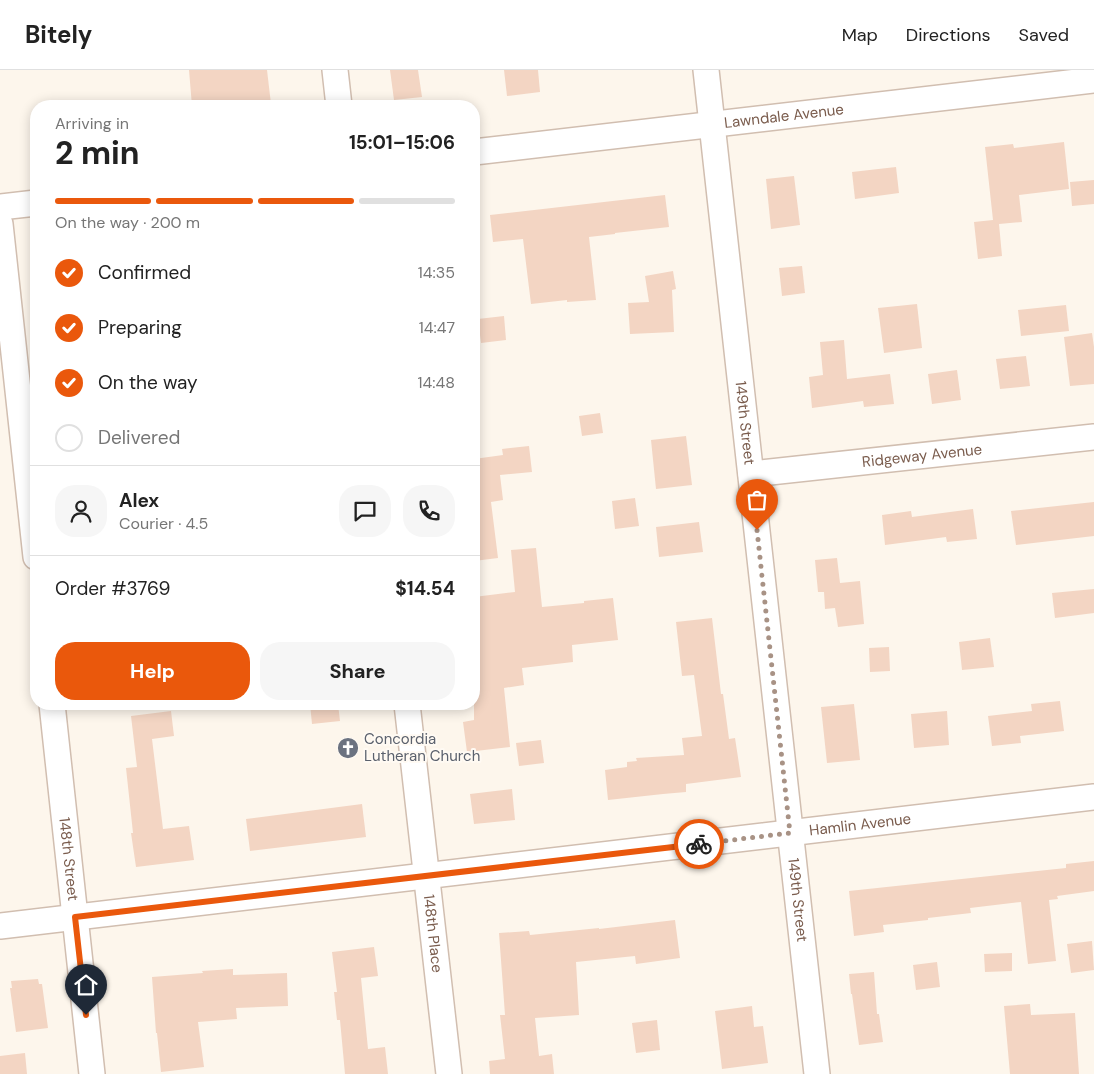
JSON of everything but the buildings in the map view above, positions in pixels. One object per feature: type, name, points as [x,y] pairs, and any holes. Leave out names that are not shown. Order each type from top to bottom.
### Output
[{"type":"street","points":[[335,70],[338,100]]},
{"type":"street","name":"149th Street","points":[[706,70],[817,1074]]},
{"type":"street","name":"Lawndale Avenue","points":[[480,151],[1094,80]]},
{"type":"street","points":[[0,207],[30,204]]},
{"type":"street","points":[[0,224],[30,502]]},
{"type":"street","name":"Ridgeway Avenue","points":[[751,474],[1094,438]]},
{"type":"street","name":"148th Street","points":[[53,710],[92,1074]]},
{"type":"street","name":"148th Place","points":[[408,710],[449,1074]]},
{"type":"street","name":"Hamlin Avenue","points":[[0,926],[1094,797]]},
{"type":"way so far","points":[[699,844],[790,833],[757,530]]},
{"type":"place","name":"Concordia Lutheran Church","points":[[348,748]]},
{"type":"route","points":[[86,1015],[75,917],[699,844]]}]
